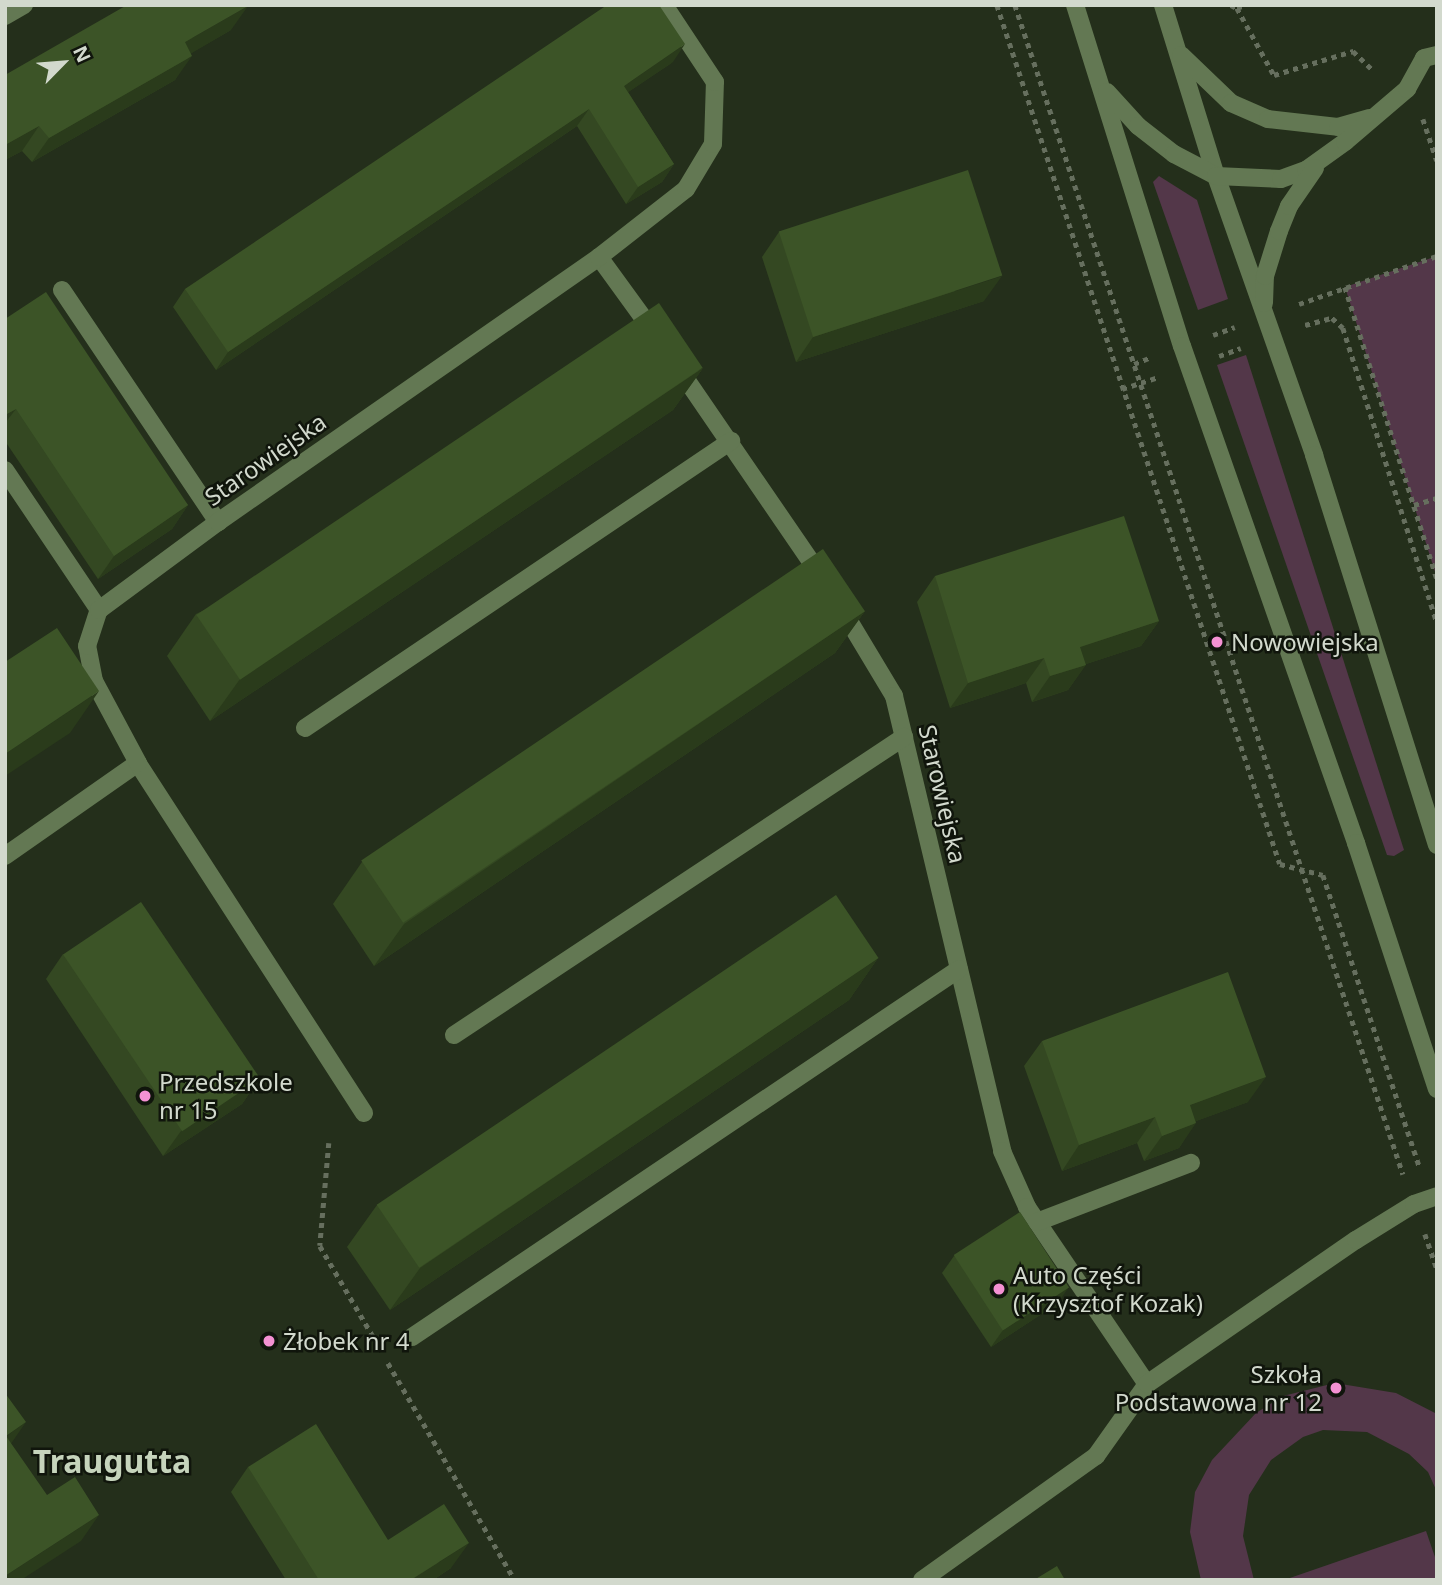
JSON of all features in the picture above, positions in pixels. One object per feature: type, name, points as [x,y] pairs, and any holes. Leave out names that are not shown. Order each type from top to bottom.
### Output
[{"type":"street","points":[[5,16],[24,5]]},
{"type":"street","name":"Starowiejska","points":[[99,610],[218,522],[599,257],[686,189],[713,144],[715,82],[664,5]]},
{"type":"street","points":[[1075,5],[1181,346],[1356,843],[1437,1089]]},
{"type":"street","points":[[1163,5],[1216,176],[1318,468],[1437,845]]},
{"type":"street","points":[[1178,52],[1231,103],[1268,119],[1338,127],[1380,115]]},
{"type":"street","points":[[1264,317],[1265,276],[1279,231],[1304,179],[1325,157],[1380,115],[1399,96],[1424,58],[1437,55]]},
{"type":"street","points":[[1102,87],[1165,147],[1216,176],[1281,179],[1325,157]]},
{"type":"street","name":"Starowiejska","points":[[599,257],[731,441],[866,645],[894,695],[1002,1151],[1037,1222],[1147,1384]]},
{"type":"street","points":[[62,290],[218,522]]},
{"type":"street","points":[[305,728],[731,441]]},
{"type":"street","points":[[5,470],[99,610],[87,646],[94,681],[138,763],[364,1113]]},
{"type":"street","points":[[454,1035],[904,737]]},
{"type":"street","points":[[5,856],[138,763]]},
{"type":"street","points":[[412,1336],[959,969]]},
{"type":"street","points":[[1037,1222],[1191,1163]]},
{"type":"street","points":[[922,1580],[1096,1456],[1147,1384],[1427,1199]]},
{"type":"path","points":[[997,5],[1280,864],[1302,873],[1323,875],[1427,1199],[1437,1268]]},
{"type":"path","points":[[1015,5],[1302,873],[1427,1199]]},
{"type":"path","points":[[1245,5],[1234,6],[1274,75],[1353,51],[1426,123],[1437,161]]},
{"type":"path","points":[[1437,256],[1345,287],[1437,578]]},
{"type":"path","points":[[1414,505],[1437,498]]},
{"type":"shaded area","points":[[1159,176],[1197,200],[1228,299],[1198,310],[1153,182]]},
{"type":"shaded area","points":[[1437,256],[1437,578],[1345,287]]},
{"type":"shaded area","points":[[1246,355],[1404,850],[1394,856],[1387,855],[1217,365]]},
{"type":"shaded area","points":[[1335,1383],[1396,1393],[1437,1414],[1437,1492],[1428,1472],[1409,1454],[1367,1432],[1323,1430],[1303,1437],[1271,1460],[1249,1495],[1243,1536],[1254,1580],[1201,1580],[1190,1532],[1195,1492],[1212,1460],[1256,1413],[1283,1396]]},
{"type":"shaded area","points":[[1426,1531],[1437,1563],[1437,1580],[1284,1580]]},
{"type":"building","points":[[127,5],[248,6],[185,42],[192,56],[49,138],[39,126],[5,145],[5,75]]},
{"type":"building","points":[[607,5],[659,5],[685,44],[624,86],[674,164],[638,187],[589,109],[228,352],[185,289]]},
{"type":"building","points":[[968,170],[1002,276],[813,337],[779,231]]},
{"type":"building","points":[[46,292],[188,505],[114,556],[16,409],[5,415],[5,319]]},
{"type":"building","points":[[659,303],[703,368],[240,680],[196,615]]},
{"type":"building","points":[[1124,516],[1159,621],[1080,647],[1086,665],[1050,676],[1044,658],[968,683],[935,576]]},
{"type":"building","points":[[823,549],[865,611],[403,923],[361,860]]},
{"type":"building","points":[[57,628],[99,691],[5,754],[5,662]]},
{"type":"building","points":[[836,895],[878,958],[419,1268],[377,1205]]},
{"type":"building","points":[[141,902],[260,1079],[182,1131],[63,955]]},
{"type":"building","points":[[1228,972],[1266,1077],[1190,1105],[1196,1123],[1162,1136],[1155,1117],[1079,1145],[1042,1041]]},
{"type":"building","name":"Auto Części (Krzysztof Kozak)","points":[[1020,1212],[1069,1287],[1003,1331],[954,1255]]},
{"type":"building","points":[[5,1393],[26,1422],[6,1436],[47,1495],[75,1477],[99,1515],[5,1576]]},
{"type":"building","points":[[316,1424],[388,1540],[444,1504],[469,1543],[412,1580],[319,1580],[248,1467]]},
{"type":"building","points":[[1057,1566],[1065,1580],[1034,1580]]},
{"type":"place","name":"Nowowiejska","points":[[1217,642]]},
{"type":"place","name":"Przedszkole nr 15","points":[[145,1096]]},
{"type":"place","name":"Auto Części (Krzysztof Kozak)","points":[[999,1289]]},
{"type":"place","name":"Żłobek nr 4","points":[[269,1341]]},
{"type":"place","name":"Szkoła Podstawowa nr 12","points":[[1336,1388]]},
{"type":"district","name":"Traugutta","points":[[112,1461]]}]
